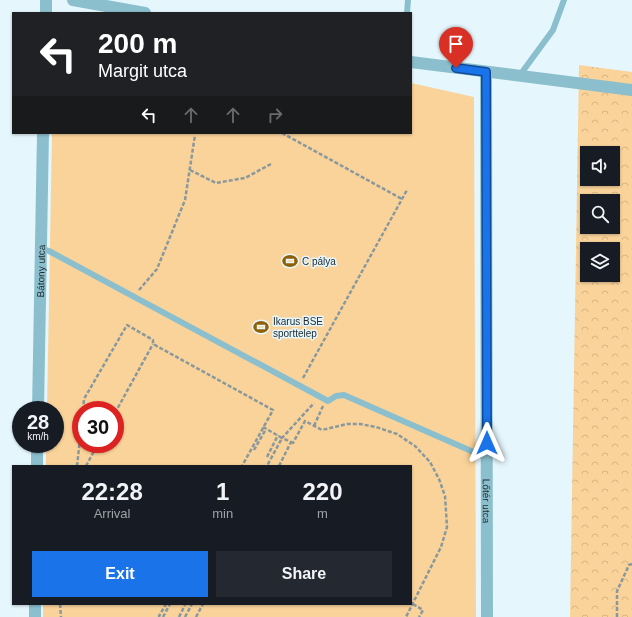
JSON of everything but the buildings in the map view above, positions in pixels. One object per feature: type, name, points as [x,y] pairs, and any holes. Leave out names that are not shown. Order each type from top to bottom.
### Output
[{"type":"street","points":[[46,0],[46,12]]},
{"type":"street","points":[[73,0],[139,12]]},
{"type":"street","points":[[412,62],[632,90]]},
{"type":"street","name":"Lőtér utca","points":[[486,72],[487,617]]},
{"type":"street","name":"Bátony utca","points":[[38,401],[43,134]]},
{"type":"street","points":[[37,453],[37,465]]},
{"type":"street","points":[[35,605],[35,617]]},
{"type":"lane","points":[[407,12],[408,0]]},
{"type":"lane","points":[[520,75],[553,30],[564,0]]},
{"type":"lane","points":[[40,248],[49,251],[134,296],[328,401],[336,396],[344,395],[487,458]]},
{"type":"path","points":[[284,134],[402,199]]},
{"type":"path","points":[[134,296],[157,268],[185,200],[195,135]]},
{"type":"path","points":[[190,170],[216,183],[245,178],[271,164]]},
{"type":"path","points":[[299,385],[407,190]]},
{"type":"path","points":[[84,401],[127,325],[153,340],[153,344],[273,410],[254,450]]},
{"type":"path","points":[[122,401],[153,344]]},
{"type":"path","points":[[268,465],[282,438],[320,396]]},
{"type":"path","points":[[314,426],[326,400]]},
{"type":"path","points":[[279,465],[305,421],[322,430],[347,424],[360,424],[376,427],[397,434],[415,446],[430,462],[439,479],[445,496],[447,527],[442,547],[406,617]]},
{"type":"path","points":[[264,428],[291,442]]},
{"type":"path","points":[[243,465],[264,428]]},
{"type":"path","points":[[267,457],[278,435]]},
{"type":"path","points":[[77,465],[78,453]]},
{"type":"path","points":[[87,465],[93,453]]},
{"type":"path","points":[[617,617],[617,591],[629,565],[632,564]]},
{"type":"path","points":[[413,604],[423,610],[420,617]]},
{"type":"path","points":[[60,605],[61,617]]},
{"type":"path","points":[[162,617],[159,616],[165,605]]},
{"type":"path","points":[[162,617],[169,605]]},
{"type":"path","points":[[178,617],[185,605]]},
{"type":"path","points":[[185,617],[191,605]]},
{"type":"path","points":[[196,617],[202,605]]},
{"type":"green space","points":[[579,65],[632,72],[632,617],[570,617]]},
{"type":"green space","name":"Ikarus BSE sporttelep","points":[[412,83],[474,97],[476,617],[43,617],[43,605],[412,605],[412,465],[46,465],[46,453],[64,453],[64,401],[47,401],[52,134],[412,134]]},
{"type":"place","name":"C pálya","points":[[290,261]]},
{"type":"place","name":"Ikarus BSE sporttelep","points":[[261,327]]},
{"type":"route","points":[[456,68],[486,72],[487,443]]}]
